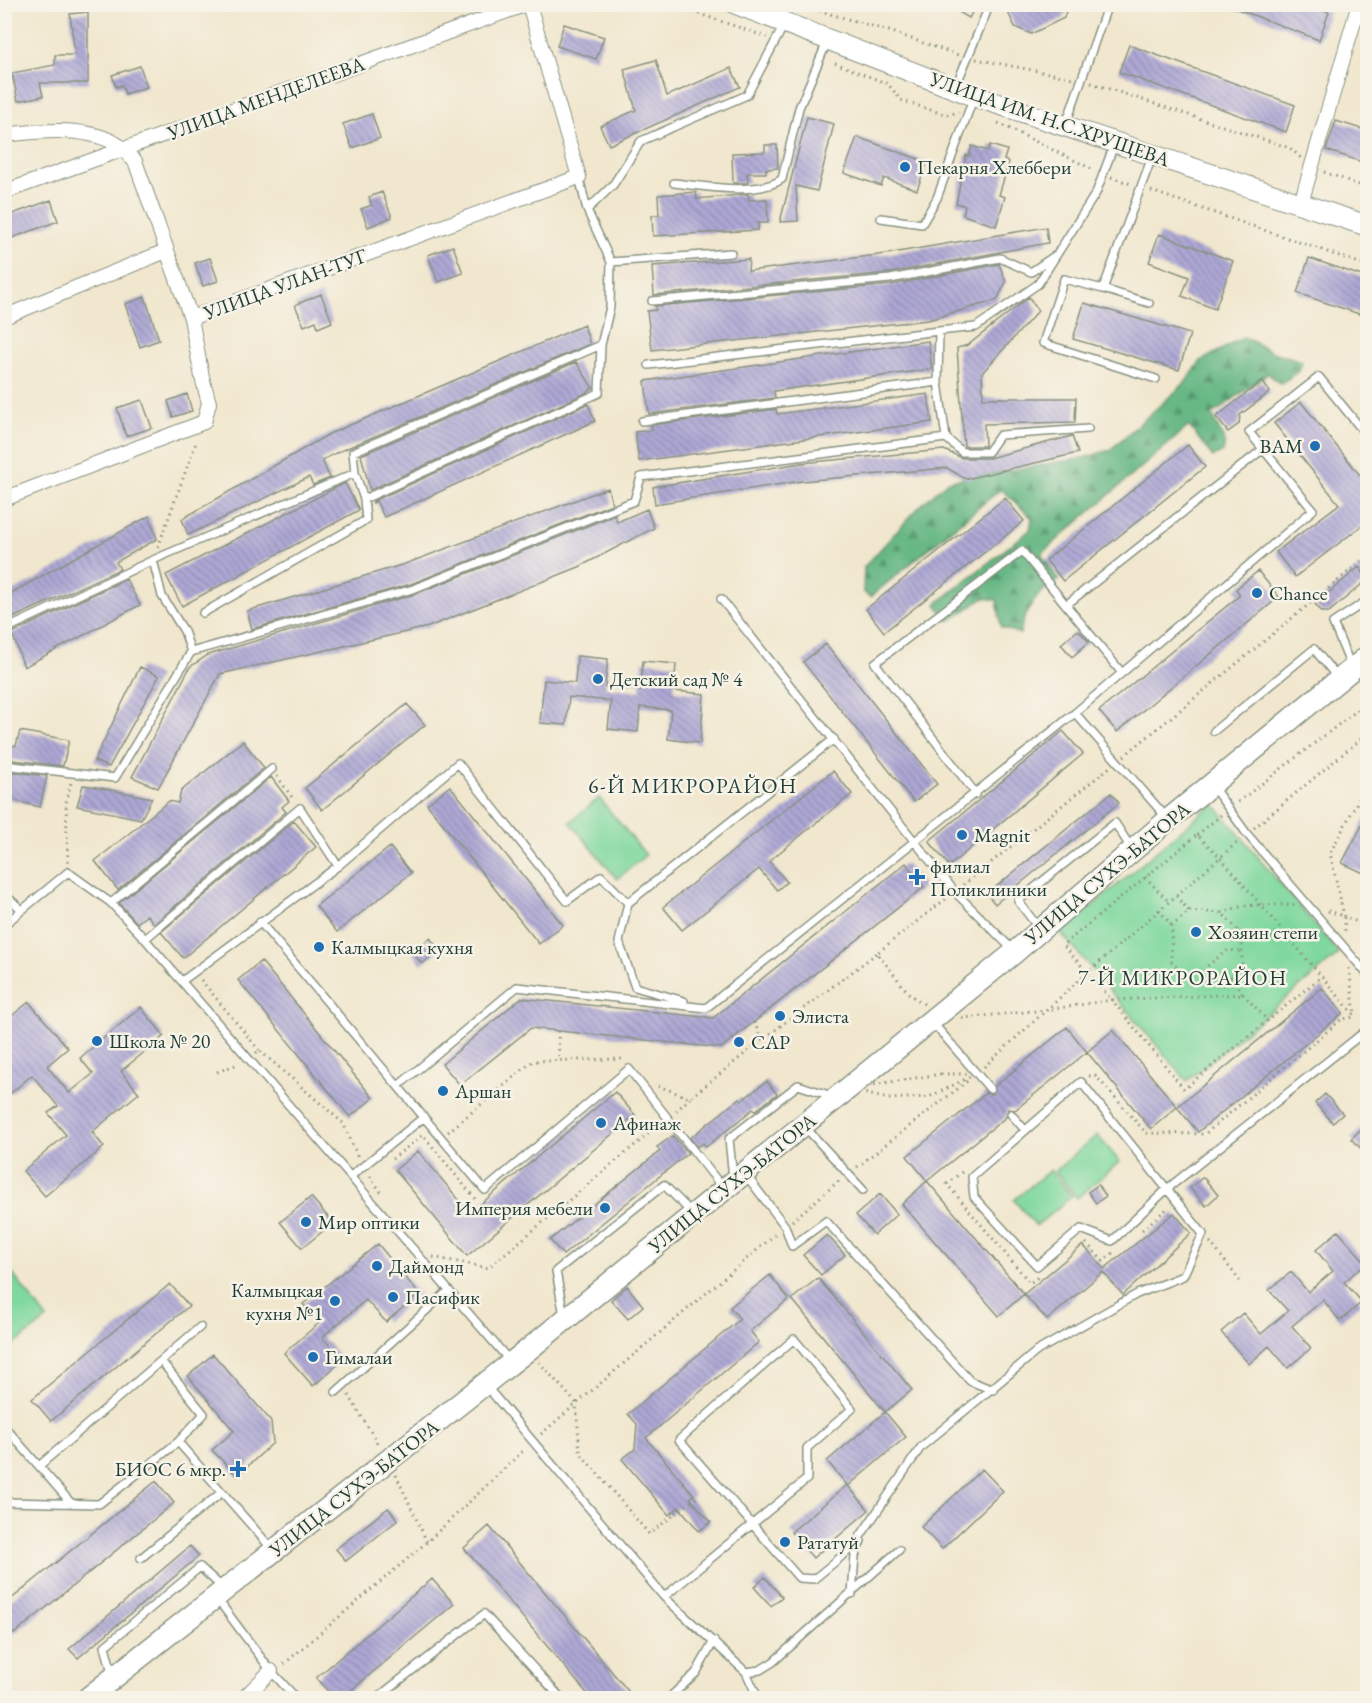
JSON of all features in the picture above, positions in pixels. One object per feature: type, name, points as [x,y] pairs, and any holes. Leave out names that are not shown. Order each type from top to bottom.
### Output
[{"type":"main road","name":"УЛИЦА ИМ. Н.С.ХРУЩЕВА","points":[[736,4],[785,21],[955,89],[972,103],[1065,125],[1368,226]]},
{"type":"main road","name":"УЛИЦА СУХЭ-БАТОРА","points":[[88,1698],[529,1349],[694,1215],[1015,952],[1168,820],[1353,668]]},
{"type":"street","name":"УЛИЦА МЕНДЕЛЕЕВА","points":[[4,192],[528,4]]},
{"type":"street","points":[[528,4],[579,177]]},
{"type":"street","points":[[1301,204],[1359,4]]},
{"type":"street","points":[[4,135],[34,131],[77,133],[116,142],[121,150],[135,161],[191,318]]},
{"type":"street","name":"УЛИЦА УЛАН-ТУГ","points":[[204,422],[209,403],[191,318],[579,177]]},
{"type":"street","points":[[4,317],[166,251]]},
{"type":"street","points":[[4,499],[204,422]]},
{"type":"street","points":[[244,1698],[272,1672]]},
{"type":"lane","points":[[955,89],[990,4]]},
{"type":"lane","points":[[1065,125],[1108,4]]},
{"type":"lane","points":[[587,210],[613,184],[641,141],[747,94],[785,21]]},
{"type":"lane","points":[[674,183],[722,188],[774,185],[782,179],[799,108],[828,38]]},
{"type":"lane","points":[[881,218],[922,224],[937,198],[972,103]]},
{"type":"lane","points":[[649,366],[976,327],[1038,284],[1096,193],[1115,142]]},
{"type":"lane","points":[[1103,289],[1153,154]]},
{"type":"lane","points":[[364,499],[599,393],[602,345],[610,307],[611,262],[587,210],[579,177]]},
{"type":"lane","points":[[611,262],[731,253]]},
{"type":"lane","points":[[652,301],[890,279],[1000,258],[1031,272],[1056,255]]},
{"type":"lane","points":[[1149,303],[1064,279],[1043,342],[1156,379]]},
{"type":"lane","points":[[939,331],[938,382],[946,438],[962,452],[988,452],[1000,435],[1088,429]]},
{"type":"lane","points":[[202,613],[366,520],[364,499],[355,473],[353,452],[602,345]]},
{"type":"lane","points":[[398,1086],[517,987],[706,1008],[1075,713],[1313,510],[1249,432],[1319,378],[1368,437]]},
{"type":"lane","points":[[642,421],[938,382]]},
{"type":"lane","points":[[4,765],[115,778],[191,652],[413,589],[634,501],[641,477],[946,438]]},
{"type":"lane","points":[[1066,605],[1263,449]]},
{"type":"lane","points":[[8,628],[153,560],[355,473]]},
{"type":"lane","points":[[976,794],[876,663],[1022,551],[1122,673]]},
{"type":"lane","points":[[153,560],[162,596],[184,631],[191,652]]},
{"type":"lane","points":[[721,599],[955,892],[1015,952]]},
{"type":"lane","points":[[1353,668],[1333,623],[1368,600]]},
{"type":"lane","points":[[1214,731],[1314,649],[1353,668]]},
{"type":"lane","points":[[1075,713],[1168,820]]},
{"type":"lane","points":[[706,1008],[635,987],[619,942],[628,903],[834,739]]},
{"type":"lane","points":[[182,981],[338,866],[458,763],[567,901],[601,876],[628,903]]},
{"type":"lane","points":[[111,903],[273,770]]},
{"type":"lane","points":[[1212,784],[1247,834],[1368,975]]},
{"type":"lane","points":[[145,939],[300,808],[338,866]]},
{"type":"lane","points":[[1040,930],[1018,901],[1116,823],[1133,850]]},
{"type":"lane","points":[[4,925],[68,872],[111,903],[250,1059],[511,1362]]},
{"type":"lane","points":[[4,894],[21,910]]},
{"type":"lane","points":[[260,922],[485,1190],[629,1069],[734,1182],[785,1226],[792,1246],[826,1221],[970,1381],[993,1390]]},
{"type":"lane","points":[[931,1021],[990,1089]]},
{"type":"lane","points":[[664,1598],[752,1527],[807,1479],[807,1448],[852,1409],[794,1339],[679,1440],[752,1527],[799,1578],[814,1579],[853,1547],[921,1447],[993,1390],[1037,1351],[1137,1294],[1183,1276],[1203,1234],[1177,1201],[1167,1189],[1081,1082],[972,1177],[974,1197],[1037,1266],[1081,1229],[1112,1241],[1167,1189],[1368,1029]]},
{"type":"lane","points":[[734,1182],[729,1139],[798,1085],[843,1093]]},
{"type":"lane","points":[[1011,1114],[1025,1130]]},
{"type":"lane","points":[[351,1176],[424,1117]]},
{"type":"lane","points":[[804,1125],[863,1190]]},
{"type":"lane","points":[[565,1320],[556,1271],[664,1185],[694,1215]]},
{"type":"lane","points":[[336,1392],[448,1291]]},
{"type":"lane","points":[[39,1466],[200,1328]]},
{"type":"lane","points":[[4,1502],[99,1504],[178,1442],[204,1414],[161,1361]]},
{"type":"lane","points":[[484,1384],[664,1598],[746,1672],[758,1698]]},
{"type":"lane","points":[[4,1426],[71,1503]]},
{"type":"lane","points":[[178,1442],[274,1552]]},
{"type":"lane","points":[[141,1558],[222,1492]]},
{"type":"lane","points":[[852,1594],[855,1556],[864,1532]]},
{"type":"lane","points":[[746,1672],[760,1670],[772,1662],[852,1594],[899,1550]]},
{"type":"lane","points":[[113,1679],[105,1646],[200,1567],[221,1594],[272,1672],[296,1698]]},
{"type":"lane","points":[[378,1698],[388,1695],[484,1614],[561,1698]]},
{"type":"lane","points":[[669,1698],[696,1673],[714,1641]]},
{"type":"path","points":[[670,4],[776,40]]},
{"type":"path","points":[[820,57],[888,84],[901,100],[946,115],[972,103],[1103,174],[1368,266]]},
{"type":"path","points":[[153,560],[204,422]]},
{"type":"path","points":[[1243,994],[1112,1000],[1063,945],[1229,808],[1368,702]]},
{"type":"path","points":[[272,1672],[427,1542],[576,1403],[848,1173],[976,1074],[1159,910],[1368,733]]},
{"type":"path","points":[[273,770],[300,808]]},
{"type":"path","points":[[68,872],[66,803],[72,774]]},
{"type":"path","points":[[1368,782],[1330,853],[1344,916],[1368,927]]},
{"type":"path","points":[[1085,1076],[1095,1075],[1146,1132],[1205,1134],[1342,1019],[1356,1017],[1220,857],[1197,835]]},
{"type":"path","points":[[1145,877],[1169,902]]},
{"type":"path","points":[[1176,896],[1189,911]]},
{"type":"path","points":[[1172,926],[1189,911],[1222,913],[1231,909],[1260,905]]},
{"type":"path","points":[[1159,910],[1172,926],[1171,961],[1190,981],[1221,986],[1242,966],[1242,935],[1222,913]]},
{"type":"path","points":[[1242,935],[1250,933],[1290,940]]},
{"type":"path","points":[[1204,984],[1206,967],[1228,950],[1242,952]]},
{"type":"path","points":[[754,1022],[762,1040],[877,953]]},
{"type":"path","points":[[194,971],[259,1050],[343,1123],[362,1167],[369,1177]]},
{"type":"path","points":[[1230,977],[1268,1021]]},
{"type":"path","points":[[558,1031],[559,1060]]},
{"type":"path","points":[[217,1072],[250,1059],[259,1050]]},
{"type":"path","points":[[843,1093],[941,1074],[976,1074]]},
{"type":"path","points":[[843,1093],[888,1100],[929,1097],[976,1074]]},
{"type":"path","points":[[965,1169],[947,1184],[1030,1283],[1038,1276]]},
{"type":"path","points":[[1140,1231],[1177,1201]]},
{"type":"path","points":[[1203,1234],[1240,1281]]},
{"type":"path","points":[[1083,1239],[1103,1261],[1121,1246]]},
{"type":"path","points":[[529,1349],[576,1403],[580,1453],[649,1534],[696,1498]]},
{"type":"green space","points":[[1244,337],[1272,352],[1302,361],[1300,370],[1280,384],[1268,373],[1212,415],[1225,442],[1223,452],[1213,457],[1189,426],[1041,554],[1058,580],[1033,602],[1020,634],[1001,627],[997,600],[984,598],[949,621],[936,604],[1030,530],[1032,518],[1001,489],[870,597],[863,592],[864,567],[920,506],[948,481],[1083,458],[1110,450],[1185,383],[1201,361]]},
{"type":"green space","points":[[599,798],[646,855],[617,879],[570,822]]},
{"type":"green space","points":[[1213,803],[1339,954],[1187,1081],[1061,933]]},
{"type":"green space","points":[[1097,1135],[1120,1162],[1077,1198],[1055,1171]]},
{"type":"green space","points":[[1050,1170],[1072,1196],[1036,1226],[1014,1200]]},
{"type":"green space","points":[[5,1264],[47,1319],[5,1352]]},
{"type":"building","points":[[945,4],[977,4],[969,18]]},
{"type":"building","points":[[1004,4],[1068,4],[1064,18],[1031,34],[1015,27]]},
{"type":"building","points":[[1224,4],[1308,4],[1329,12],[1319,40]]},
{"type":"building","points":[[88,12],[88,83],[40,83],[43,96],[18,101],[12,73],[55,65],[55,55],[75,55],[70,14]]},
{"type":"building","points":[[564,24],[604,37],[596,59],[557,46]]},
{"type":"building","points":[[1129,45],[1295,105],[1286,132],[1119,72]]},
{"type":"building","points":[[656,60],[667,96],[731,68],[740,87],[609,145],[600,126],[636,110],[624,69]]},
{"type":"building","points":[[140,66],[147,87],[125,94],[122,85],[116,87],[112,75]]},
{"type":"building","points":[[372,114],[380,138],[352,148],[343,124]]},
{"type":"building","points":[[807,117],[834,124],[825,160],[817,191],[796,186],[798,221],[780,222]]},
{"type":"building","points":[[1336,121],[1368,131],[1368,164],[1326,150]]},
{"type":"building","points":[[857,137],[927,162],[917,190],[884,178],[881,186],[844,173]]},
{"type":"building","points":[[765,145],[777,145],[778,168],[766,169],[766,173],[747,173],[748,183],[733,183],[732,153],[765,152]]},
{"type":"building","points":[[990,145],[1007,150],[1004,160],[1009,162],[999,195],[1005,197],[996,226],[963,215],[965,206],[956,203],[966,155],[969,156],[972,146],[988,151]]},
{"type":"building","points":[[382,192],[392,217],[368,227],[361,209],[372,205],[369,197]]},
{"type":"building","points":[[696,192],[697,199],[748,194],[749,200],[767,199],[768,223],[758,223],[758,230],[653,236],[652,215],[659,215],[658,195]]},
{"type":"building","points":[[51,200],[58,221],[4,241],[4,217]]},
{"type":"building","points":[[1046,227],[1048,243],[889,273],[654,295],[652,266],[749,259],[748,271],[886,254]]},
{"type":"building","points":[[1159,234],[1233,261],[1215,309],[1182,296],[1189,277],[1149,262]]},
{"type":"building","points":[[453,246],[463,273],[438,282],[428,255]]},
{"type":"building","points":[[210,258],[218,281],[203,286],[195,263]]},
{"type":"building","points":[[1309,258],[1368,278],[1368,317],[1297,293]]},
{"type":"building","points":[[999,264],[1006,282],[997,300],[928,320],[652,350],[647,311],[656,310],[655,306],[891,285]]},
{"type":"building","points":[[321,294],[332,322],[318,328],[316,321],[304,326],[295,305]]},
{"type":"building","points":[[145,297],[159,340],[140,347],[125,304]]},
{"type":"building","points":[[1029,297],[1038,311],[982,373],[983,398],[1076,398],[1075,422],[984,424],[985,446],[964,446],[957,348],[968,345]]},
{"type":"building","points":[[1084,303],[1190,334],[1179,370],[1073,339]]},
{"type":"building","points":[[584,325],[590,344],[338,452],[322,460],[330,478],[313,485],[309,477],[188,535],[182,519],[329,434]]},
{"type":"building","points":[[928,341],[932,369],[774,391],[775,398],[649,414],[645,381]]},
{"type":"building","points":[[576,362],[593,388],[584,394],[370,490],[361,455]]},
{"type":"building","points":[[1262,381],[1270,392],[1240,415],[1239,424],[1228,432],[1216,417]]},
{"type":"building","points":[[187,394],[192,411],[173,417],[168,401]]},
{"type":"building","points":[[928,394],[932,422],[639,461],[635,432],[652,430],[651,425],[776,409],[777,414]]},
{"type":"building","points":[[142,400],[152,428],[126,436],[117,408]]},
{"type":"building","points":[[1301,402],[1368,485],[1368,521],[1295,577],[1276,552],[1339,504],[1274,423]]},
{"type":"building","points":[[588,404],[595,421],[384,517],[376,501],[373,503],[373,501]]},
{"type":"building","points":[[1072,436],[1078,453],[966,479],[947,468],[802,481],[655,504],[653,487],[801,463],[944,450],[962,458],[989,458]]},
{"type":"building","points":[[1188,445],[1205,467],[1063,581],[1046,560]]},
{"type":"building","points":[[345,483],[359,510],[182,606],[166,575]]},
{"type":"building","points":[[608,488],[612,504],[411,584],[252,629],[247,611],[405,564]]},
{"type":"building","points":[[1005,498],[1024,521],[884,632],[866,609]]},
{"type":"building","points":[[647,509],[654,528],[579,567],[428,627],[220,674],[158,788],[132,777],[190,667],[208,655],[415,594],[615,515],[617,522]]},
{"type":"building","points":[[149,516],[157,539],[116,562],[120,569],[4,622],[4,597]]},
{"type":"building","points":[[1359,567],[1368,579],[1329,612],[1322,612],[1315,604]]},
{"type":"building","points":[[1258,571],[1279,597],[1117,732],[1099,711],[1240,595],[1236,589]]},
{"type":"building","points":[[126,579],[140,605],[24,667],[12,633]]},
{"type":"building","points":[[1078,630],[1089,642],[1072,657],[1061,644]]},
{"type":"building","points":[[826,644],[937,784],[914,802],[803,662]]},
{"type":"building","points":[[577,656],[608,659],[605,687],[640,691],[643,661],[676,664],[674,691],[704,694],[700,743],[668,739],[671,710],[640,707],[638,732],[608,729],[611,701],[569,697],[566,725],[540,723],[544,680],[575,683]]},
{"type":"building","points":[[140,667],[159,676],[109,767],[94,761]]},
{"type":"building","points":[[407,704],[425,725],[322,810],[305,788]]},
{"type":"building","points":[[20,731],[69,740],[63,766],[4,759],[4,744],[16,746]]},
{"type":"building","points":[[1063,731],[1083,754],[949,866],[929,841]]},
{"type":"building","points":[[243,741],[264,768],[118,890],[95,861],[169,801],[178,803],[181,791]]},
{"type":"building","points":[[4,771],[47,776],[40,807],[4,798]]},
{"type":"building","points":[[833,771],[852,794],[769,861],[787,882],[777,890],[759,869],[682,930],[663,907]]},
{"type":"building","points":[[271,777],[289,801],[282,807],[286,812],[154,924],[147,915],[137,923],[119,903]]},
{"type":"building","points":[[83,785],[152,798],[141,819],[77,806]]},
{"type":"building","points":[[450,786],[563,925],[539,944],[427,804]]},
{"type":"building","points":[[1111,793],[1119,803],[995,904],[987,894]]},
{"type":"building","points":[[1368,814],[1368,875],[1342,863]]},
{"type":"building","points":[[294,821],[316,847],[183,958],[161,932]]},
{"type":"building","points":[[390,847],[411,873],[337,932],[316,906]]},
{"type":"building","points":[[906,863],[924,887],[721,1048],[531,1028],[460,1085],[442,1064],[521,998],[713,1018]]},
{"type":"building","points":[[430,938],[439,950],[422,964],[412,952]]},
{"type":"building","points":[[261,961],[373,1098],[350,1117],[238,980]]},
{"type":"building","points":[[1322,988],[1343,1013],[1198,1132],[1177,1107]]},
{"type":"building","points":[[29,1002],[68,1048],[47,1066],[69,1093],[93,1074],[80,1058],[141,1007],[164,1036],[121,1071],[139,1093],[92,1132],[104,1147],[45,1196],[23,1171],[66,1135],[48,1113],[58,1106],[32,1075],[11,1093],[4,1084],[4,1022]]},
{"type":"building","points":[[1067,1027],[1087,1052],[1015,1110],[1008,1109],[1006,1117],[927,1181],[907,1156],[986,1093],[993,1094],[995,1086]]},
{"type":"building","points":[[1113,1030],[1177,1107],[1151,1129],[1087,1052]]},
{"type":"building","points":[[767,1081],[777,1094],[755,1111],[753,1109],[706,1147],[703,1143],[697,1147],[690,1138],[740,1098],[742,1100]]},
{"type":"building","points":[[615,1092],[635,1115],[467,1256],[395,1170],[418,1151],[470,1213]]},
{"type":"building","points":[[1325,1094],[1343,1114],[1333,1123],[1315,1103]]},
{"type":"building","points":[[1368,1122],[1368,1155],[1351,1139]]},
{"type":"building","name":"Империя мебели","points":[[673,1136],[688,1153],[563,1255],[550,1240],[660,1151],[657,1147]]},
{"type":"building","points":[[1203,1177],[1218,1195],[1206,1206],[1190,1188]]},
{"type":"building","points":[[927,1181],[1024,1294],[999,1316],[902,1204]]},
{"type":"building","points":[[1098,1185],[1106,1196],[1096,1203],[1088,1192]]},
{"type":"building","points":[[880,1194],[897,1214],[874,1235],[856,1215]]},
{"type":"building","name":"Мир оптики","points":[[311,1197],[333,1223],[302,1248],[280,1222]]},
{"type":"building","points":[[1174,1213],[1191,1233],[1123,1295],[1103,1272],[1047,1320],[1024,1294],[1083,1245],[1104,1269]]},
{"type":"building","points":[[1338,1231],[1366,1263],[1344,1282],[1362,1302],[1340,1321],[1323,1300],[1292,1326],[1311,1348],[1288,1368],[1269,1346],[1249,1364],[1221,1332],[1243,1313],[1261,1334],[1288,1311],[1269,1290],[1291,1272],[1308,1292],[1333,1271],[1316,1250]]},
{"type":"building","points":[[827,1235],[845,1255],[821,1275],[803,1255]]},
{"type":"building","points":[[378,1244],[419,1294],[386,1322],[366,1300],[322,1337],[343,1360],[313,1386],[284,1353],[319,1323],[303,1304]]},
{"type":"building","points":[[770,1275],[789,1299],[750,1331],[759,1342],[646,1438],[694,1495],[690,1498],[711,1522],[699,1531],[679,1507],[669,1515],[622,1459],[635,1449],[637,1424],[628,1414],[740,1319],[730,1307]]},
{"type":"building","points":[[818,1278],[912,1390],[885,1412],[792,1299]]},
{"type":"building","points":[[170,1284],[189,1306],[51,1421],[32,1399]]},
{"type":"building","points":[[627,1286],[643,1306],[628,1319],[611,1300]]},
{"type":"building","points":[[213,1354],[271,1421],[273,1443],[237,1476],[212,1450],[234,1431],[188,1376]]},
{"type":"building","points":[[885,1412],[906,1437],[848,1486],[869,1510],[813,1558],[791,1532],[847,1485],[827,1461]]},
{"type":"building","points":[[982,1469],[1003,1491],[942,1549],[921,1527]]},
{"type":"building","points":[[156,1481],[174,1503],[14,1634],[4,1622],[4,1605]]},
{"type":"building","points":[[388,1508],[398,1520],[346,1561],[336,1549]]},
{"type":"building","points":[[489,1526],[634,1698],[591,1698],[464,1548]]},
{"type":"building","points":[[190,1546],[199,1556],[78,1658],[69,1649]]},
{"type":"building","points":[[765,1577],[782,1597],[771,1606],[754,1587]]},
{"type":"building","points":[[432,1579],[454,1604],[342,1698],[334,1698],[316,1678]]},
{"type":"place","name":"Пекарня Хлеббери","points":[[905,167]]},
{"type":"place","name":"ВАМ","points":[[1315,446]]},
{"type":"place","name":"Chance","points":[[1257,593]]},
{"type":"place","name":"Детский сад № 4","points":[[598,679]]},
{"type":"place","name":"Magnit","points":[[962,835]]},
{"type":"place","name":"филиал Поликлиники","points":[[917,877]]},
{"type":"place","name":"Хозяин степи","points":[[1196,932]]},
{"type":"place","name":"Калмыцкая кухня","points":[[319,947]]},
{"type":"place","name":"Элиста","points":[[780,1016]]},
{"type":"place","name":"Школа № 20","points":[[97,1041]]},
{"type":"place","name":"САР","points":[[739,1042]]},
{"type":"place","name":"Аршан","points":[[443,1091]]},
{"type":"place","name":"Афинаж","points":[[601,1123]]},
{"type":"place","name":"Империя мебели","points":[[605,1208]]},
{"type":"place","name":"Мир оптики","points":[[306,1222]]},
{"type":"place","name":"Даймонд","points":[[377,1266]]},
{"type":"place","name":"Пасифик","points":[[393,1297]]},
{"type":"place","name":"Калмыцкая кухня №1","points":[[335,1301]]},
{"type":"place","name":"Гималаи","points":[[313,1357]]},
{"type":"place","name":"БИОС 6 мкр.","points":[[238,1469]]},
{"type":"place","name":"Рататуй","points":[[785,1542]]},
{"type":"district","name":"6-Й МИКРОРАЙОН","points":[[693,786]]},
{"type":"district","name":"7-Й МИКРОРАЙОН","points":[[1183,978]]}]
